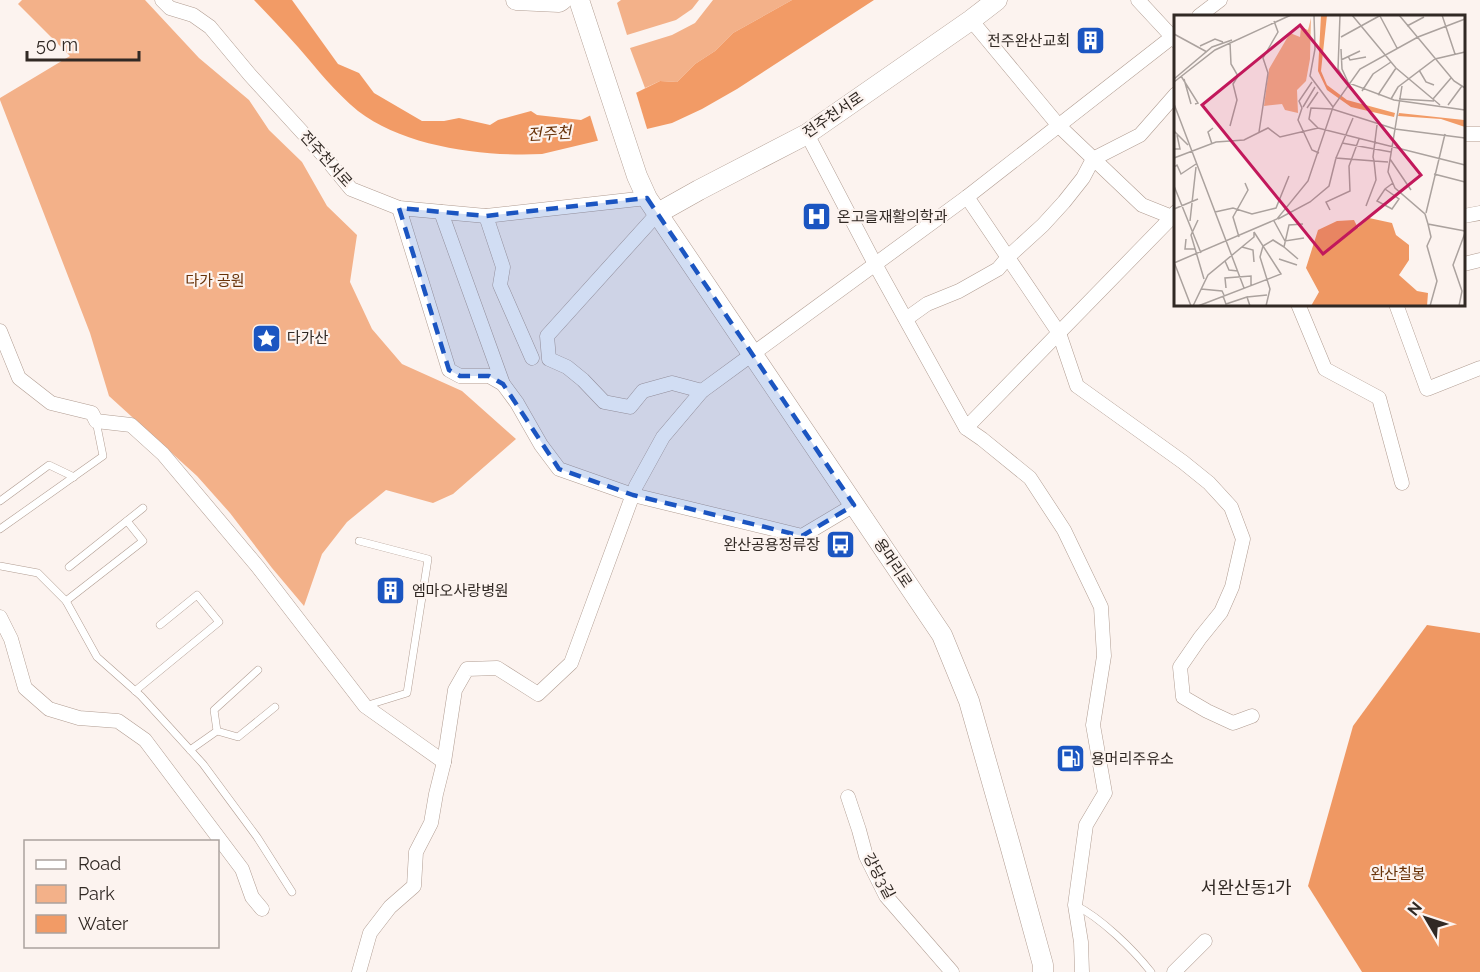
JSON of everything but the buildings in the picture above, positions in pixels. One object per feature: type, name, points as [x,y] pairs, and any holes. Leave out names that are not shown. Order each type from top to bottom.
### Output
[{"type":"street","name":"전주천서로","points":[[162,0],[170,8],[193,15],[210,27],[351,189],[399,208],[486,216],[652,205],[807,134],[998,0]]},
{"type":"street","points":[[516,0],[559,2],[562,0]]},
{"type":"street","points":[[359,972],[370,933],[390,908],[414,886],[416,852],[431,823],[444,762],[455,690],[467,669],[497,668],[538,694],[571,663],[636,486],[663,437],[702,391],[968,197],[1174,37],[1138,0]]},
{"type":"street","points":[[1199,15],[1220,0]]},
{"type":"street","name":"용머리로","points":[[581,7],[637,176],[652,205],[942,635],[969,701],[1043,965],[1043,972]]},
{"type":"street","points":[[966,428],[1174,216],[1142,205],[1059,126],[971,20]]},
{"type":"street","points":[[906,319],[927,304],[959,291],[998,269],[1064,201],[1083,178],[1094,159],[1140,135],[1174,96]]},
{"type":"street","points":[[807,134],[875,264],[966,428],[1030,478],[1064,530],[1101,607],[1104,656],[1094,725],[1105,793],[1086,825],[1075,905],[1081,942],[1082,972]]},
{"type":"street","points":[[968,197],[1059,333],[1077,386],[1184,462],[1209,483],[1231,507],[1243,539],[1232,587],[1221,612],[1180,667],[1183,697],[1233,723],[1252,716]]},
{"type":"street","points":[[652,205],[547,336],[549,359],[567,367],[604,402],[630,407],[643,391],[672,383],[702,391]]},
{"type":"street","points":[[399,208],[449,370],[460,376],[489,376],[503,384]]},
{"type":"street","points":[[441,212],[503,384],[517,403],[541,445],[559,469],[633,495],[802,536],[854,505]]},
{"type":"street","points":[[1465,216],[1480,213]]},
{"type":"street","points":[[486,216],[503,267],[500,285],[532,358]]},
{"type":"street","points":[[1465,264],[1480,260]]},
{"type":"street","points":[[1299,306],[1325,369],[1379,398],[1402,483]]},
{"type":"street","points":[[1397,306],[1427,389],[1480,368]]},
{"type":"street","points":[[0,330],[19,378],[51,403],[92,413],[96,421],[131,425],[163,454],[258,567],[365,706],[444,762]]},
{"type":"street","points":[[0,617],[10,639],[26,688],[49,709],[79,718],[118,721],[145,740],[242,869],[252,897],[262,909]]},
{"type":"street","name":"강당3길","points":[[848,797],[866,856],[886,896],[952,972]]},
{"type":"street","points":[[1174,972],[1205,941]]},
{"type":"lane","points":[[0,529],[103,456],[96,421]]},
{"type":"lane","points":[[0,501],[49,465],[74,477]]},
{"type":"lane","points":[[69,567],[143,508]]},
{"type":"lane","points":[[66,601],[143,541],[128,521]]},
{"type":"lane","points":[[359,541],[428,559],[407,693],[365,706]]},
{"type":"lane","points":[[0,566],[38,573],[66,601],[97,657],[135,691],[203,764],[257,837],[292,892]]},
{"type":"lane","points":[[135,691],[219,622],[197,595],[160,625]]},
{"type":"lane","points":[[217,731],[214,710],[258,670]]},
{"type":"lane","points":[[217,731],[238,737],[275,707]]},
{"type":"lane","points":[[190,750],[217,731]]},
{"type":"lane","points":[[1075,905],[1093,915],[1139,956],[1151,972]]},
{"type":"highlighted area","points":[[647,198],[854,505],[802,536],[633,495],[559,469],[503,384],[489,376],[460,376],[449,370],[399,208],[486,216]]},
{"type":"green space","name":"다가 공원","points":[[22,0],[145,0],[199,58],[249,100],[269,130],[302,162],[327,206],[357,235],[350,282],[372,329],[402,364],[462,391],[516,439],[453,494],[433,503],[386,490],[347,522],[322,554],[304,606],[230,513],[197,476],[109,396],[90,333],[0,100],[70,56],[18,4]]},
{"type":"green space","points":[[621,0],[699,0],[692,9],[676,20],[627,35],[617,3]]},
{"type":"green space","points":[[713,0],[792,0],[733,33],[677,82],[660,81],[645,88],[630,48],[672,35],[695,23]]},
{"type":"green space","name":"완산칠봉","points":[[1427,625],[1480,633],[1480,972],[1362,972],[1308,886],[1353,726]]},
{"type":"water","name":"전주천","points":[[254,0],[292,0],[338,64],[359,73],[374,93],[422,121],[459,118],[490,125],[498,120],[531,111],[537,115],[581,120],[660,81],[677,82],[733,33],[792,0],[874,0],[737,89],[672,123],[542,154],[496,154],[421,141],[377,123],[358,111],[326,80]]},
{"type":"pier","points":[[635,89],[648,132],[599,144],[589,112]]},
{"type":"place","name":"전주완산교회","points":[[1091,41]]},
{"type":"place","name":"온고을재활의학과","points":[[816,217]]},
{"type":"place","name":"다가산","points":[[266,338]]},
{"type":"place","name":"완산공용정류장","points":[[841,545]]},
{"type":"place","name":"엠마오사랑병원","points":[[391,591]]},
{"type":"place","name":"용머리주유소","points":[[1070,759]]},
{"type":"district","name":"서완산동1가","points":[[1246,888]]}]
